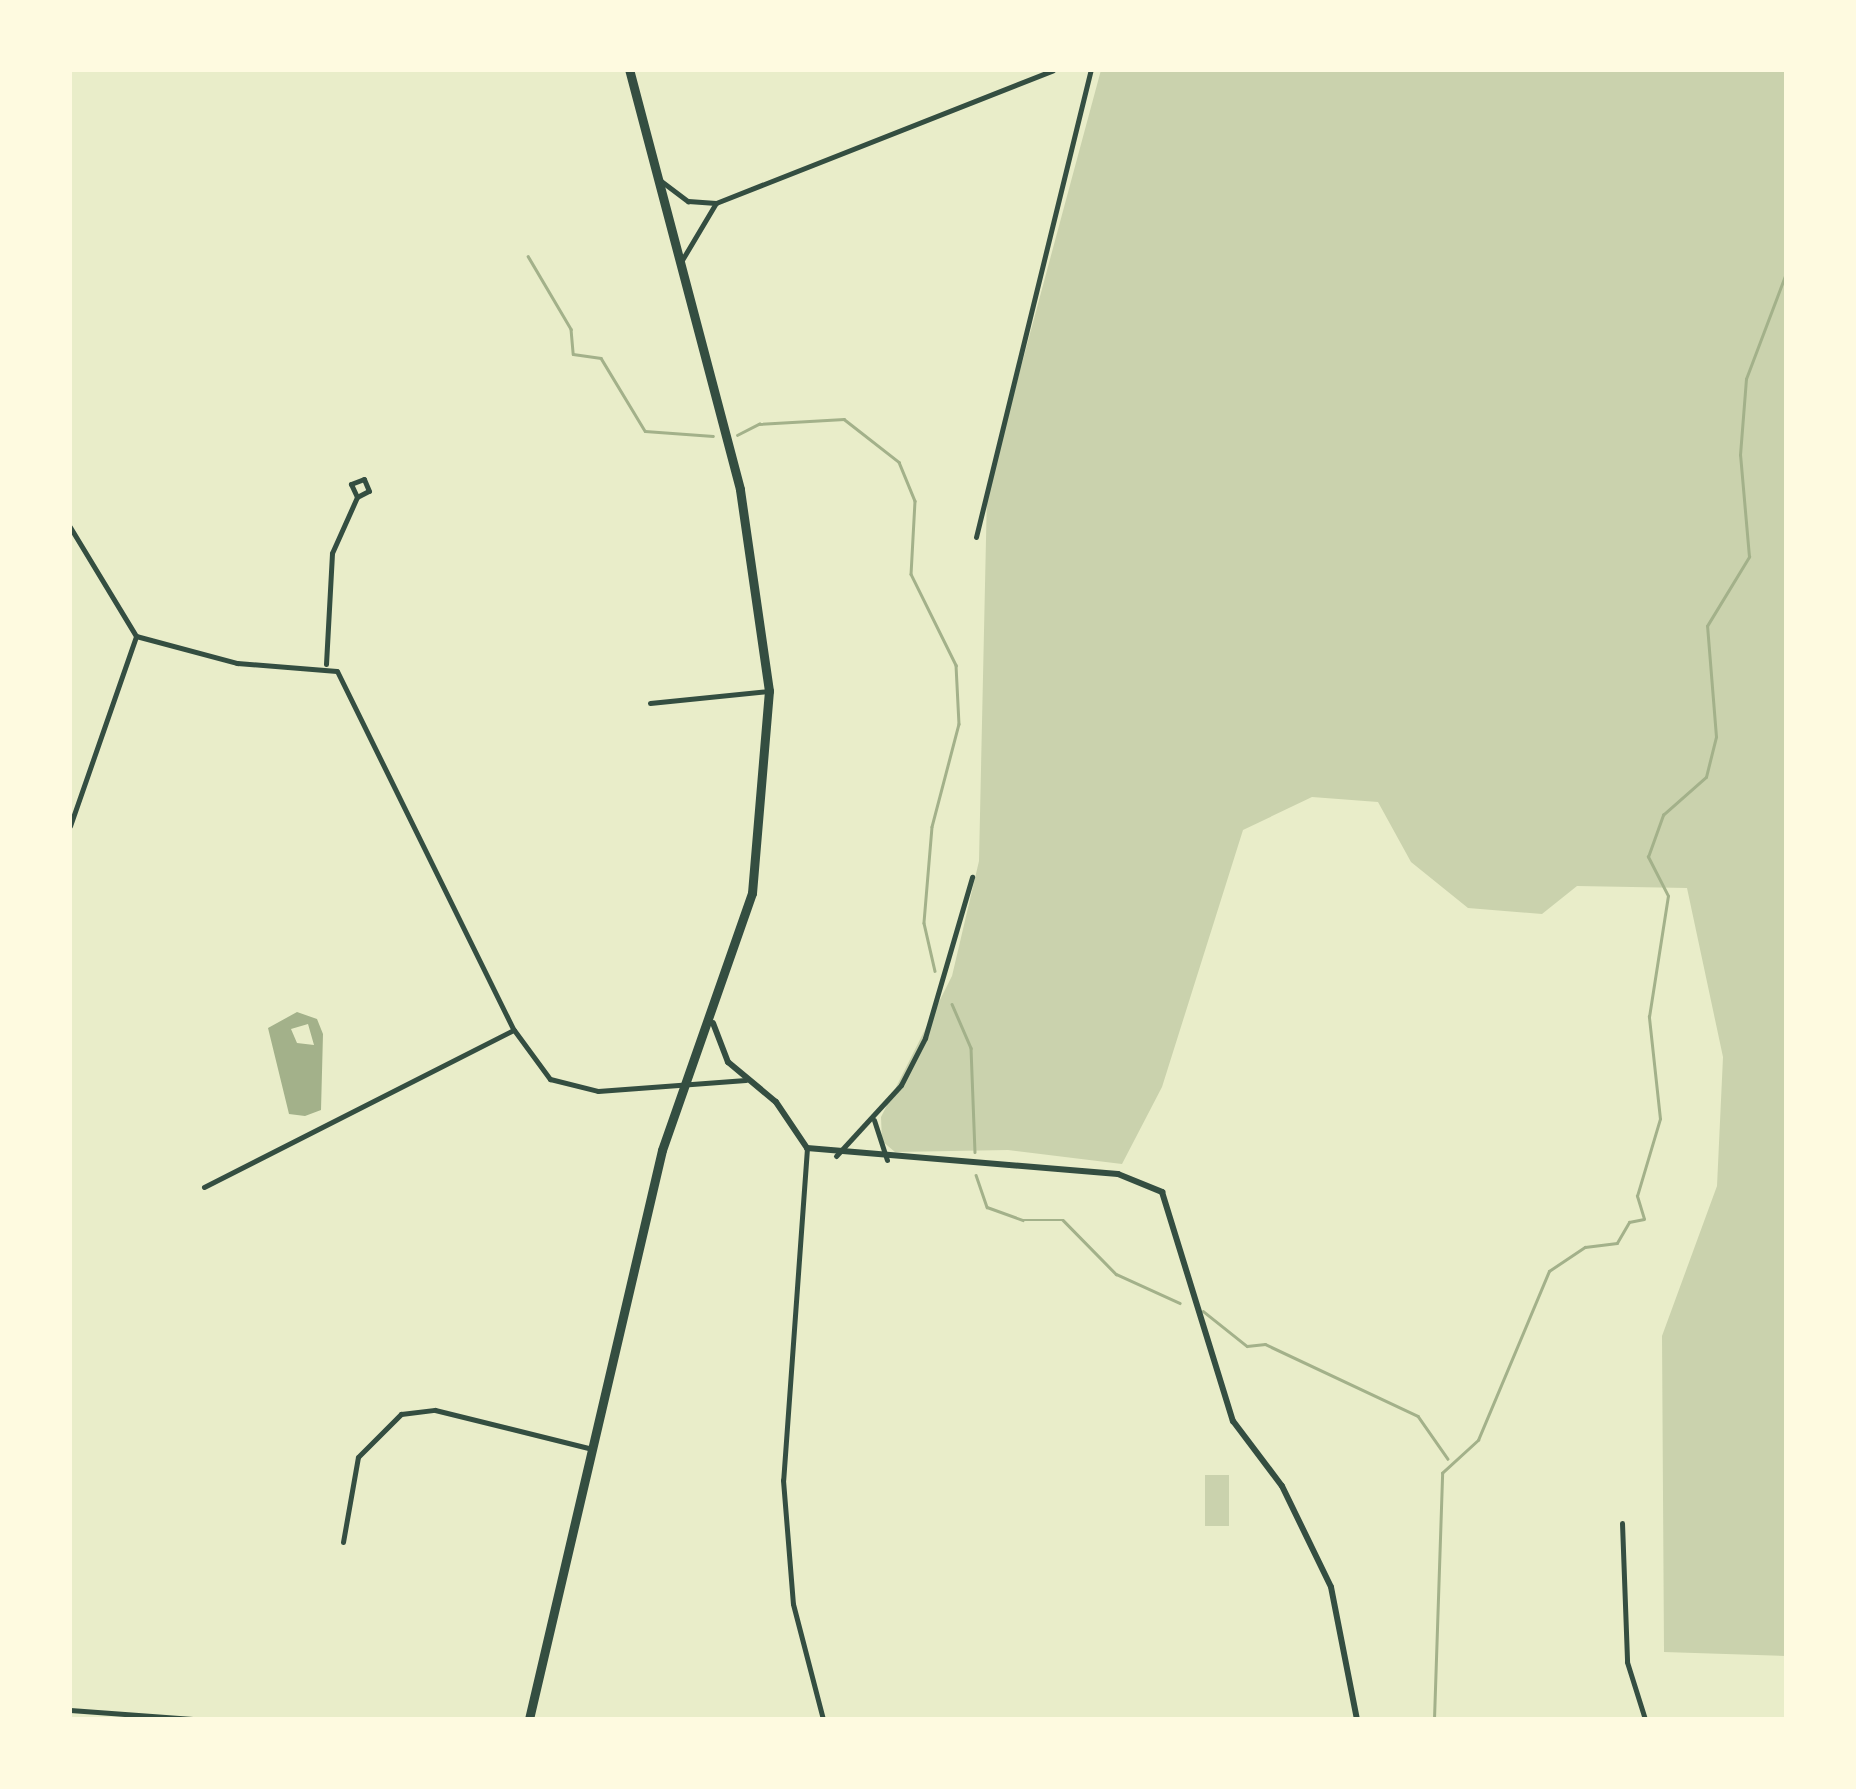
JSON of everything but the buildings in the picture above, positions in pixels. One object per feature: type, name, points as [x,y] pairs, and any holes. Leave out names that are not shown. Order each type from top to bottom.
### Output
[{"type":"main road","points":[[528,1719],[588,1448],[684,1088],[713,1023],[752,892],[770,691],[755,560],[629,70]]},
{"type":"street","points":[[659,179],[688,201],[716,203],[1053,70]]},
{"type":"street","points":[[976,537],[1091,70]]},
{"type":"street","points":[[681,262],[716,203]]},
{"type":"street","points":[[326,664],[326,586],[357,496]]},
{"type":"street","points":[[70,528],[136,636],[236,663],[326,664],[346,684],[532,1062],[572,1089],[684,1088],[746,1080]]},
{"type":"street","points":[[70,826],[136,636]]},
{"type":"street","points":[[650,703],[770,691]]},
{"type":"street","points":[[836,1156],[874,1118],[924,1038],[972,877]]},
{"type":"street","points":[[713,1023],[746,1080],[776,1102],[806,1148],[783,1480],[793,1604],[823,1719]]},
{"type":"street","points":[[204,1187],[514,1030]]},
{"type":"street","points":[[874,1118],[887,1160]]},
{"type":"street","points":[[806,1148],[836,1156],[1118,1174],[1162,1192],[1233,1422],[1282,1486],[1331,1587],[1357,1719]]},
{"type":"street","points":[[343,1542],[358,1457],[401,1414],[434,1410],[588,1448]]},
{"type":"street","points":[[1622,1523],[1627,1662],[1646,1719]]},
{"type":"street","points":[[70,1710],[194,1719]]},
{"type":"shaded area","points":[[1101,70],[1786,70],[1786,1656],[1664,1652],[1662,1336],[1717,1186],[1723,1057],[1687,888],[1577,886],[1542,914],[1468,908],[1411,862],[1378,802],[1312,797],[1243,830],[1162,1087],[1122,1164],[1008,1150],[895,1152],[882,1141],[881,1117],[952,976],[979,861],[987,493]]},
{"type":"shaded area","points":[[297,1012],[317,1019],[323,1034],[321,1110],[305,1116],[289,1114],[268,1028]],"holes":[[[308,1024],[314,1045],[297,1043],[291,1029]]]},
{"type":"shaded area","points":[[1205,1475],[1229,1475],[1229,1526],[1205,1526]]},
{"type":"waterway","points":[[528,256],[571,329],[573,354],[601,358],[645,431],[713,436]]},
{"type":"waterway","points":[[1434,1719],[1442,1473],[1478,1440],[1549,1271],[1585,1247],[1617,1243],[1629,1222],[1644,1219],[1637,1196],[1660,1119],[1649,1017],[1668,896],[1648,857],[1663,815],[1706,777],[1716,737],[1707,626],[1749,557],[1740,455],[1746,379],[1786,273]]},
{"type":"waterway","points":[[737,435],[759,424],[844,419],[899,462],[915,501],[911,574],[956,665],[959,724],[932,827],[924,923],[935,971]]},
{"type":"waterway","points":[[952,1004],[971,1048],[975,1152]]},
{"type":"waterway","points":[[976,1175],[987,1207],[1023,1220],[1063,1220],[1116,1274],[1180,1303]]},
{"type":"waterway","points":[[1203,1311],[1247,1346],[1265,1344],[1418,1416],[1448,1459]]}]
